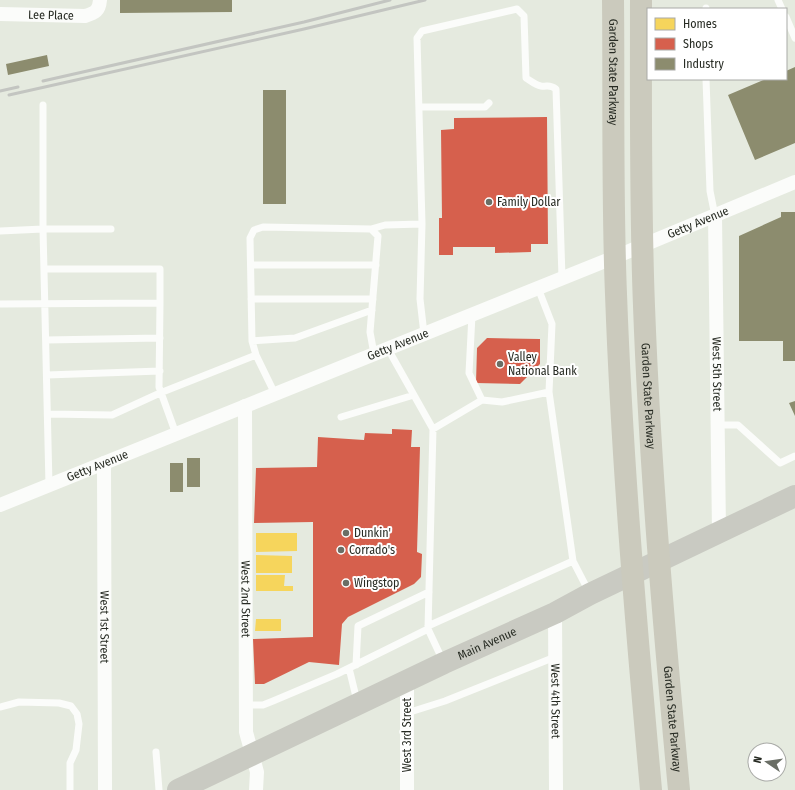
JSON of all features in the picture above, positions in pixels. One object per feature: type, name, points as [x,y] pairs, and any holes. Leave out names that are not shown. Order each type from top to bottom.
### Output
[{"type":"highway","name":"Garden State Parkway","points":[[614,0],[616,293],[629,534],[651,790]]},
{"type":"highway","name":"Garden State Parkway","points":[[641,0],[643,281],[650,440],[663,622],[679,790]]},
{"type":"main road","name":"Main Avenue","points":[[178,790],[444,663],[555,613],[590,594],[795,496]]},
{"type":"street","name":"Lee Place","points":[[0,14],[85,16],[95,13],[100,3]]},
{"type":"street","name":"Getty Avenue","points":[[0,505],[472,315],[795,182]]},
{"type":"street","name":"West 5th Street","points":[[715,216],[719,532]]},
{"type":"street","name":"West 2nd Street","points":[[245,406],[246,732],[256,772],[256,790]]},
{"type":"street","name":"West 1st Street","points":[[104,463],[105,790]]},
{"type":"street","name":"West 4th Street","points":[[555,613],[556,790]]},
{"type":"street","name":"West 3rd Street","points":[[407,681],[407,790]]},
{"type":"lane","points":[[424,334],[420,299],[422,224],[417,38],[422,31],[517,9],[524,16],[526,78],[541,86],[551,86],[556,89],[562,278]]},
{"type":"lane","points":[[787,19],[795,38]]},
{"type":"lane","points":[[706,80],[710,191],[715,216]]},
{"type":"lane","points":[[419,108],[485,107],[489,103]]},
{"type":"lane","points":[[43,105],[43,229],[49,485]]},
{"type":"lane","points":[[275,394],[256,355],[252,341],[250,238],[254,230],[263,227],[371,229],[385,225],[422,224]]},
{"type":"lane","points":[[0,232],[43,229],[111,229]]},
{"type":"lane","points":[[371,229],[378,236],[370,332],[374,354]]},
{"type":"lane","points":[[250,265],[376,264]]},
{"type":"lane","points":[[44,269],[160,269],[159,387],[176,434]]},
{"type":"lane","points":[[538,288],[552,324],[549,392],[573,561],[590,594]]},
{"type":"lane","points":[[251,299],[373,299]]},
{"type":"lane","points":[[0,304],[160,303]]},
{"type":"lane","points":[[252,341],[295,338],[372,310]]},
{"type":"lane","points":[[472,315],[469,373],[482,400]]},
{"type":"lane","points":[[46,340],[160,338]]},
{"type":"lane","points":[[388,349],[433,429],[428,628],[444,663]]},
{"type":"lane","points":[[48,414],[112,415],[160,393],[256,355]]},
{"type":"lane","points":[[47,375],[160,371]]},
{"type":"lane","points":[[433,429],[482,400],[502,402],[549,392]]},
{"type":"lane","points":[[341,417],[414,395]]},
{"type":"lane","points":[[718,425],[738,425],[780,462],[795,456]]},
{"type":"lane","points":[[246,705],[263,704],[273,701],[356,665],[428,628],[573,561]]},
{"type":"lane","points":[[356,665],[358,626],[429,592]]},
{"type":"lane","points":[[407,713],[445,700],[555,657]]},
{"type":"lane","points":[[349,668],[358,704]]},
{"type":"lane","points":[[0,707],[19,702],[59,703],[71,706],[77,714],[79,724],[76,750],[70,763],[70,790]]},
{"type":"lane","points":[[156,752],[160,790]]},
{"type":"building: Homes","points":[[256,533],[297,533],[297,551],[256,552]]},
{"type":"building: Homes","points":[[256,555],[292,556],[292,573],[256,573]]},
{"type":"building: Homes","points":[[256,575],[285,575],[284,586],[293,586],[293,591],[256,591]]},
{"type":"building: Homes","points":[[256,619],[281,619],[281,631],[255,631]]},
{"type":"building: Shops","points":[[547,117],[548,244],[531,244],[531,252],[495,253],[495,247],[453,247],[453,255],[439,255],[439,218],[442,218],[441,130],[454,129],[454,118]]},
{"type":"building: Shops","points":[[487,338],[540,339],[540,364],[520,384],[476,383],[477,348]]},
{"type":"building: Shops","points":[[392,429],[412,430],[411,447],[420,447],[417,552],[422,554],[421,577],[414,584],[348,617],[342,624],[339,665],[309,662],[264,684],[255,684],[253,639],[313,637],[313,522],[254,523],[256,468],[317,467],[318,437],[364,440],[365,433],[392,434]]},
{"type":"building: Industry","points":[[120,0],[232,0],[232,12],[120,13]]},
{"type":"building: Industry","points":[[47,55],[49,66],[8,75],[6,64]]},
{"type":"building: Industry","points":[[795,67],[795,143],[755,160],[728,95],[764,80],[787,80],[787,71]]},
{"type":"building: Industry","points":[[263,90],[286,90],[286,204],[263,204]]},
{"type":"building: Industry","points":[[781,212],[795,212],[795,361],[783,361],[783,341],[739,341],[739,236],[781,217]]},
{"type":"building: Industry","points":[[795,401],[795,416],[789,403]]},
{"type":"building: Industry","points":[[187,458],[200,458],[200,487],[187,487]]},
{"type":"building: Industry","points":[[170,463],[183,463],[183,492],[170,492]]},
{"type":"railway","points":[[43,81],[304,22],[390,0]]},
{"type":"railway","points":[[9,95],[304,29],[425,0]]},
{"type":"railway","points":[[0,91],[18,87]]},
{"type":"place","name":"Family Dollar","points":[[489,202]]},
{"type":"place","name":"Valley National Bank","points":[[500,364]]},
{"type":"place","name":"Dunkin'","points":[[346,533]]},
{"type":"place","name":"Corrado's","points":[[341,550]]},
{"type":"place","name":"Wingstop","points":[[346,583]]}]
